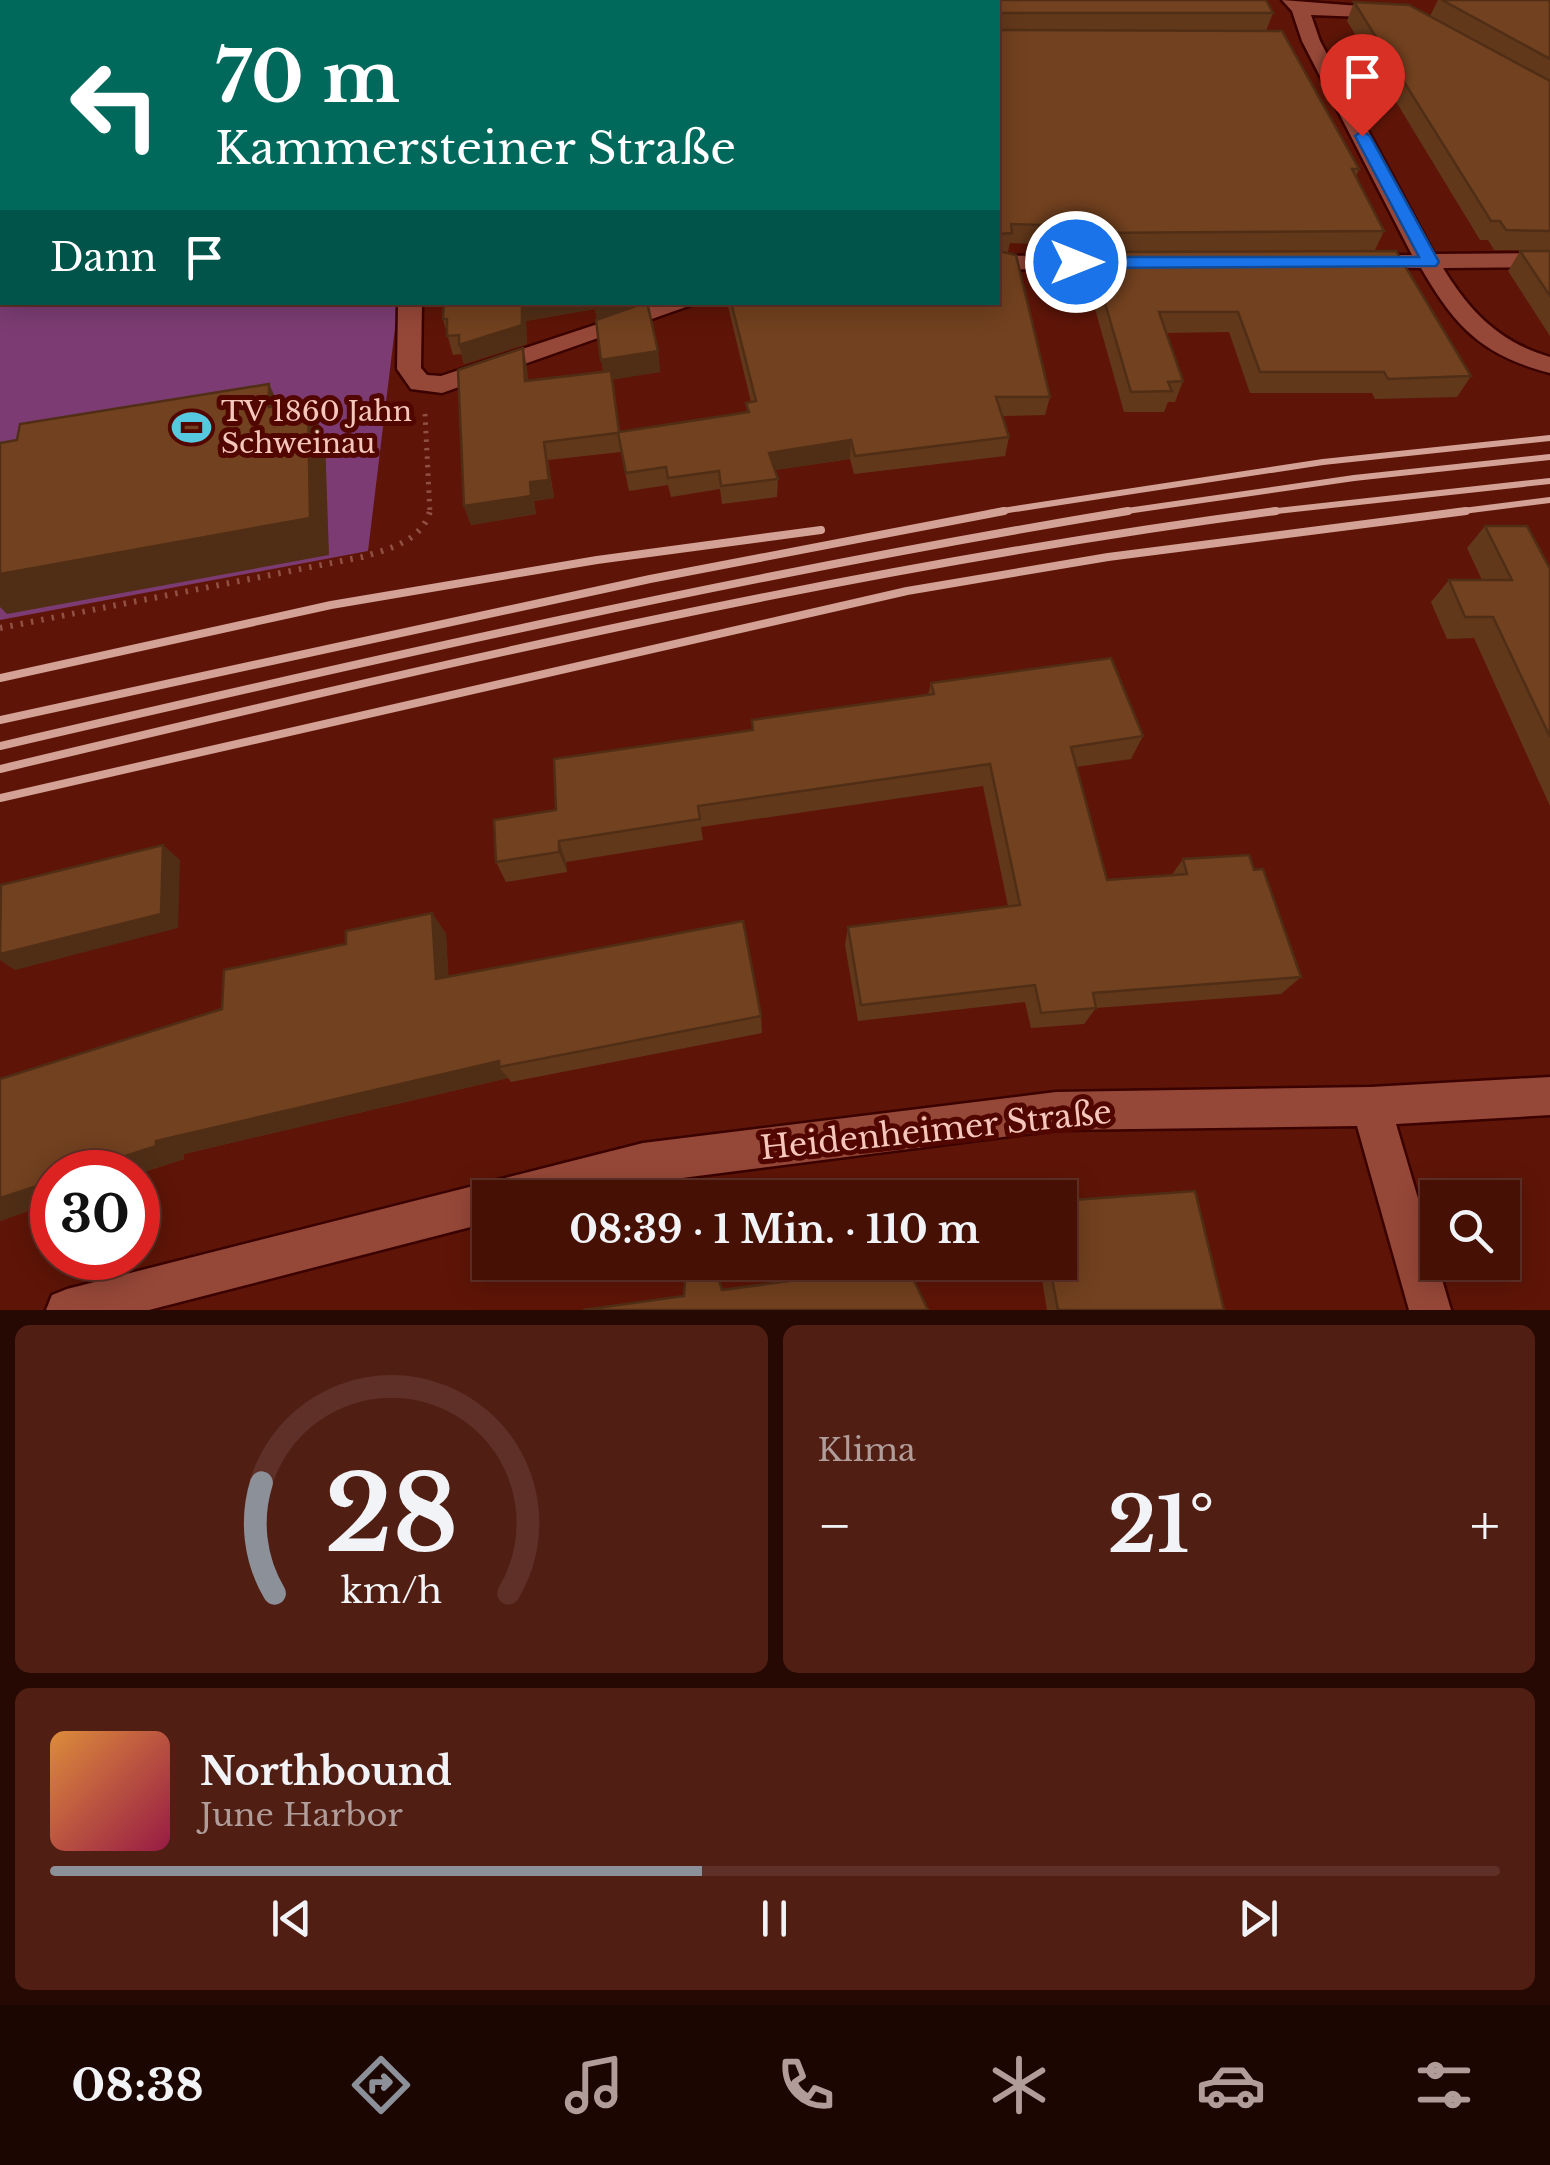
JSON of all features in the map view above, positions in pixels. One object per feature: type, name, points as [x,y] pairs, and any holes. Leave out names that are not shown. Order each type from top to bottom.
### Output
[{"type":"street","points":[[1406,15],[1299,3],[1302,41],[1467,320],[1485,338],[1550,365]]},
{"type":"street","points":[[1332,262],[1550,260]]},
{"type":"street","points":[[1000,262],[1155,262]]},
{"type":"street","points":[[410,305],[409,369],[420,383],[442,385],[679,305]]},
{"type":"street","name":"Heidenheimer Straße","points":[[574,1180],[643,1162],[1056,1112],[1372,1106],[1550,1096]]},
{"type":"street","points":[[1372,1106],[1430,1310]]},
{"type":"street","points":[[66,1310],[472,1207]]},
{"type":"path","points":[[0,628],[362,557],[400,545],[423,530],[430,515],[420,383]]},
{"type":"shaded area","name":"TV 1860 Jahn Schweinau","points":[[0,305],[398,305],[368,551],[0,620]]},
{"type":"building","points":[[1000,0],[1266,0],[1273,13],[1001,13],[1000,17]]},
{"type":"building","points":[[1442,0],[1550,0],[1550,59]]},
{"type":"building","points":[[1354,2],[1409,5],[1550,81],[1550,231],[1506,230],[1500,221],[1491,221]]},
{"type":"building","points":[[1000,29],[1282,31],[1359,169],[1352,169],[1384,231],[1084,233],[1082,226],[1011,224],[1012,233],[1000,234]]},
{"type":"building","points":[[1000,251],[1016,255],[1050,397],[996,397],[1009,437],[855,456],[851,440],[769,453],[778,479],[721,486],[719,471],[668,478],[666,467],[626,473],[618,433],[544,442],[549,480],[530,482],[531,496],[464,506],[458,370],[523,348],[525,381],[611,371],[619,432],[749,412],[746,403],[756,401],[732,305],[1000,305]]},
{"type":"building","points":[[1396,251],[1471,376],[1388,379],[1384,372],[1260,372],[1238,312],[1159,312],[1183,381],[1168,382],[1172,391],[1131,392],[1090,252]]},
{"type":"building","points":[[1520,251],[1550,251],[1550,296]]},
{"type":"building","points":[[444,305],[522,305],[522,325],[459,345],[459,335],[447,336],[447,319],[443,319]]},
{"type":"building","points":[[648,305],[658,351],[601,360],[596,320]]},
{"type":"building","points":[[269,384],[269,407],[308,400],[310,518],[0,574],[0,443],[17,440],[20,424]]},
{"type":"building","points":[[1485,526],[1527,526],[1550,569],[1550,737],[1493,617],[1465,617],[1449,580],[1512,580]]},
{"type":"building","points":[[1111,658],[1143,736],[1071,747],[1107,880],[1187,874],[1183,859],[1249,855],[1254,870],[1263,869],[1301,977],[1093,993],[1096,1008],[1041,1013],[1035,985],[861,1005],[848,927],[1020,905],[990,764],[698,806],[700,819],[559,841],[559,852],[496,862],[494,820],[556,810],[554,759],[753,730],[752,720],[934,694],[931,683]]},
{"type":"building","points":[[163,845],[161,914],[0,954],[1,885]]},
{"type":"building","points":[[432,913],[436,979],[743,921],[761,1016],[499,1067],[499,1061],[156,1141],[156,1146],[144,1150],[30,1150],[30,1188],[0,1198],[0,1079],[222,1009],[224,970],[346,944],[346,931]]},
{"type":"building","points":[[1195,1191],[1224,1310],[1058,1310],[1052,1280],[1077,1280],[1077,1200]]},
{"type":"building","points":[[690,1280],[719,1280],[722,1290],[797,1280],[914,1280],[928,1310],[583,1310],[684,1296],[685,1281]]},
{"type":"railway","points":[[989,513],[1323,462],[1550,438]]},
{"type":"railway","points":[[1113,513],[1354,478],[1550,457]]},
{"type":"railway","points":[[1275,511],[1550,481]]},
{"type":"railway","points":[[1447,513],[1550,500]]},
{"type":"railway","points":[[0,720],[650,579],[1004,511]]},
{"type":"railway","points":[[0,746],[703,590],[1128,511]]},
{"type":"railway","points":[[0,769],[476,658],[794,591],[1115,534],[1275,511]]},
{"type":"railway","points":[[1258,513],[1275,511]]},
{"type":"railway","points":[[0,798],[907,591],[1108,557],[1466,511]]},
{"type":"railway","points":[[0,678],[331,605],[597,560],[821,530]]},
{"type":"place","name":"TV 1860 Jahn Schweinau","points":[[191,427]]},
{"type":"route","points":[[1076,262],[1430,262],[1362,136]]}]
